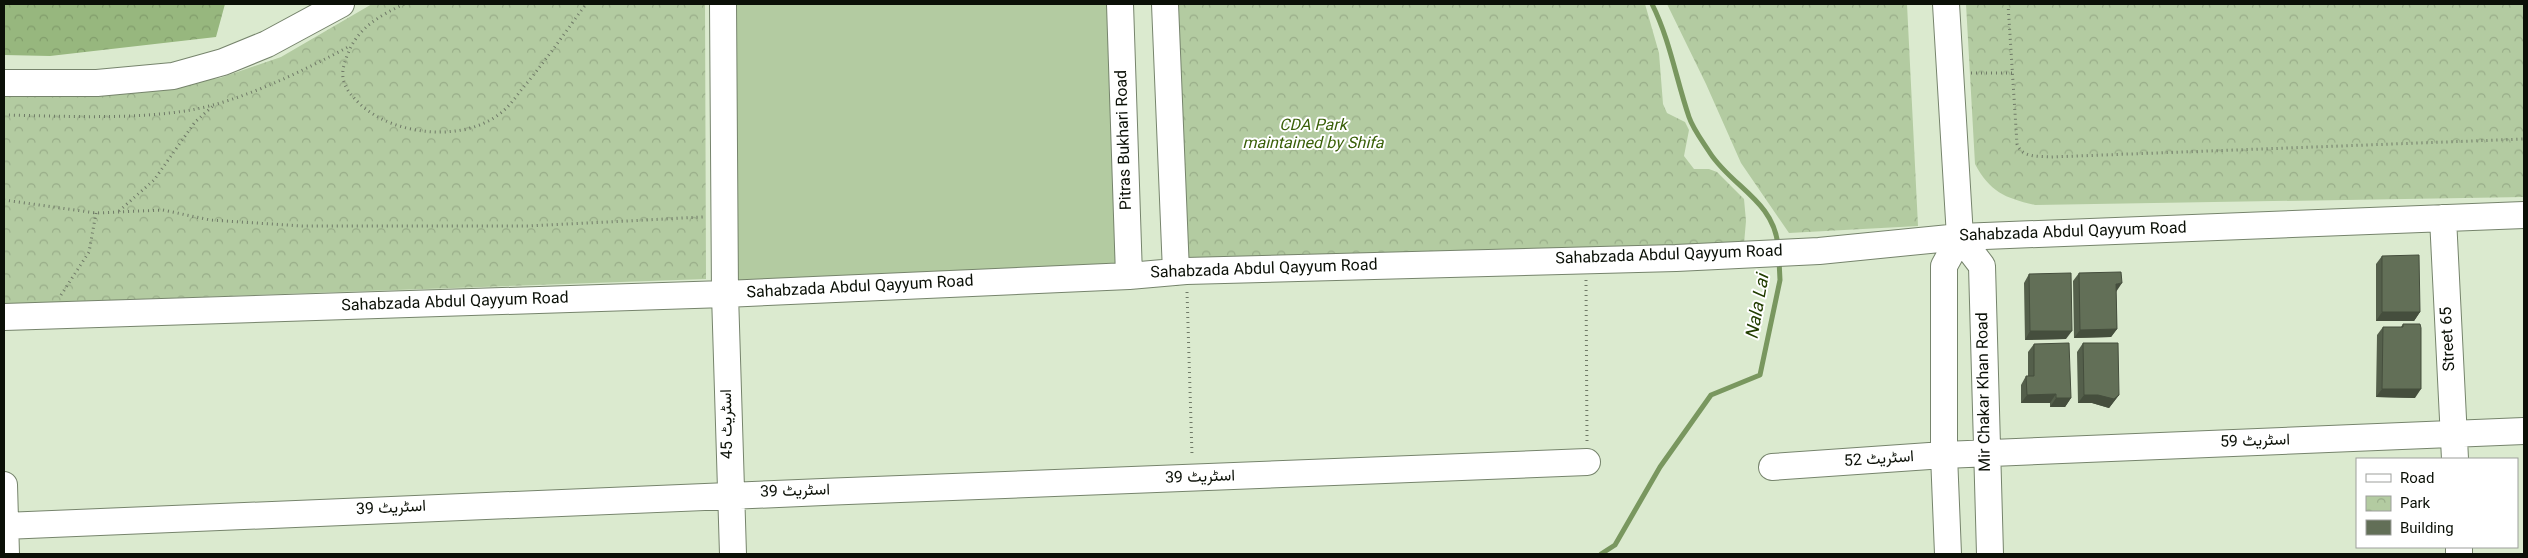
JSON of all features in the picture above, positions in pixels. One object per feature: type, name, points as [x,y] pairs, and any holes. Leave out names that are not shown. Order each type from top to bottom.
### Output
[{"type":"street","points":[[4,83],[97,83],[173,76],[223,62],[268,44],[340,4]]},
{"type":"street","name":"اسٹریٹ 45","points":[[723,4],[725,294],[733,554]]},
{"type":"street","name":"Pitras Bukhari Road","points":[[1120,4],[1129,276]]},
{"type":"street","points":[[1165,4],[1181,271]]},
{"type":"street","points":[[1946,4],[1960,237],[1944,266],[1944,455],[1948,554]]},
{"type":"street","name":"Sahabzada Abdul Qayyum Road","points":[[4,317],[725,294],[1129,276],[1181,271],[1676,258],[1819,251],[1960,237],[2524,215]]},
{"type":"street","name":"Street 65","points":[[2443,218],[2454,447]]},
{"type":"street","name":"Mir Chakar Khan Road","points":[[1960,237],[1982,266],[1990,554]]},
{"type":"street","name":"اسٹریٹ 59","points":[[1986,454],[2454,447],[2524,431]]},
{"type":"street","name":"اسٹریٹ 52","points":[[1772,467],[1944,455],[1986,454]]},
{"type":"street","name":"اسٹریٹ 39","points":[[5,526],[730,494],[1587,462]]},
{"type":"street","points":[[4,485],[6,554]]},
{"type":"path","points":[[404,4],[367,25],[357,35],[343,67],[343,85],[348,93],[377,117],[406,128],[438,131],[472,127],[502,112],[548,57],[586,4]]},
{"type":"path","points":[[2008,4],[2017,144],[2022,152],[2029,155],[2051,157],[2524,139]]},
{"type":"path","points":[[1951,73],[2012,73]]},
{"type":"path","points":[[118,211],[154,180],[196,122],[216,103]]},
{"type":"path","points":[[4,200],[96,213],[163,210],[210,220],[386,228],[557,225],[724,216]]},
{"type":"path","points":[[50,316],[62,292],[89,252],[96,213]]},
{"type":"path","points":[[1586,260],[1587,462]]},
{"type":"path","points":[[1181,271],[1193,478]]},
{"type":"green space","points":[[4,4],[225,4],[216,37],[50,56],[4,55]]},
{"type":"green space","points":[[372,4],[705,4],[706,279],[4,304],[4,88],[173,84],[220,78],[281,57]]},
{"type":"green space","points":[[723,4],[1120,4],[1129,276],[725,294]]},
{"type":"green space","name":"CDA Park maintained by Shifa","points":[[1165,4],[1645,4],[1659,53],[1663,104],[1667,113],[1685,122],[1689,130],[1684,156],[1694,169],[1709,169],[1717,172],[1744,199],[1746,221],[1743,255],[1176,272]]},
{"type":"green space","points":[[1667,4],[1907,4],[1918,226],[1789,233],[1741,163],[1706,84]]},
{"type":"green space","points":[[1966,4],[2524,4],[2524,197],[2035,205],[2015,200],[1999,192],[1986,181],[1975,164]]},
{"type":"building","points":[[2419,255],[2420,312],[2382,312],[2382,256]]},
{"type":"building","points":[[2121,272],[2122,283],[2116,284],[2117,329],[2080,330],[2079,273]]},
{"type":"building","points":[[2071,273],[2072,331],[2030,331],[2029,274]]},
{"type":"building","points":[[2403,324],[2420,324],[2421,389],[2382,389],[2383,327],[2403,327]]},
{"type":"building","points":[[2069,343],[2071,398],[2056,398],[2056,394],[2027,395],[2026,376],[2034,376],[2034,344]]},
{"type":"building","points":[[2083,343],[2118,343],[2119,395],[2114,399],[2098,395],[2084,395]]},
{"type":"waterway","name":"Nala Lai","points":[[1652,4],[1664,32],[1684,103],[1693,126],[1719,165],[1751,195],[1769,217],[1775,230],[1778,246]]},
{"type":"waterway","name":"Nala Lai","points":[[1601,554],[1615,545],[1660,467],[1711,395],[1760,375],[1780,280],[1779,260]]}]
